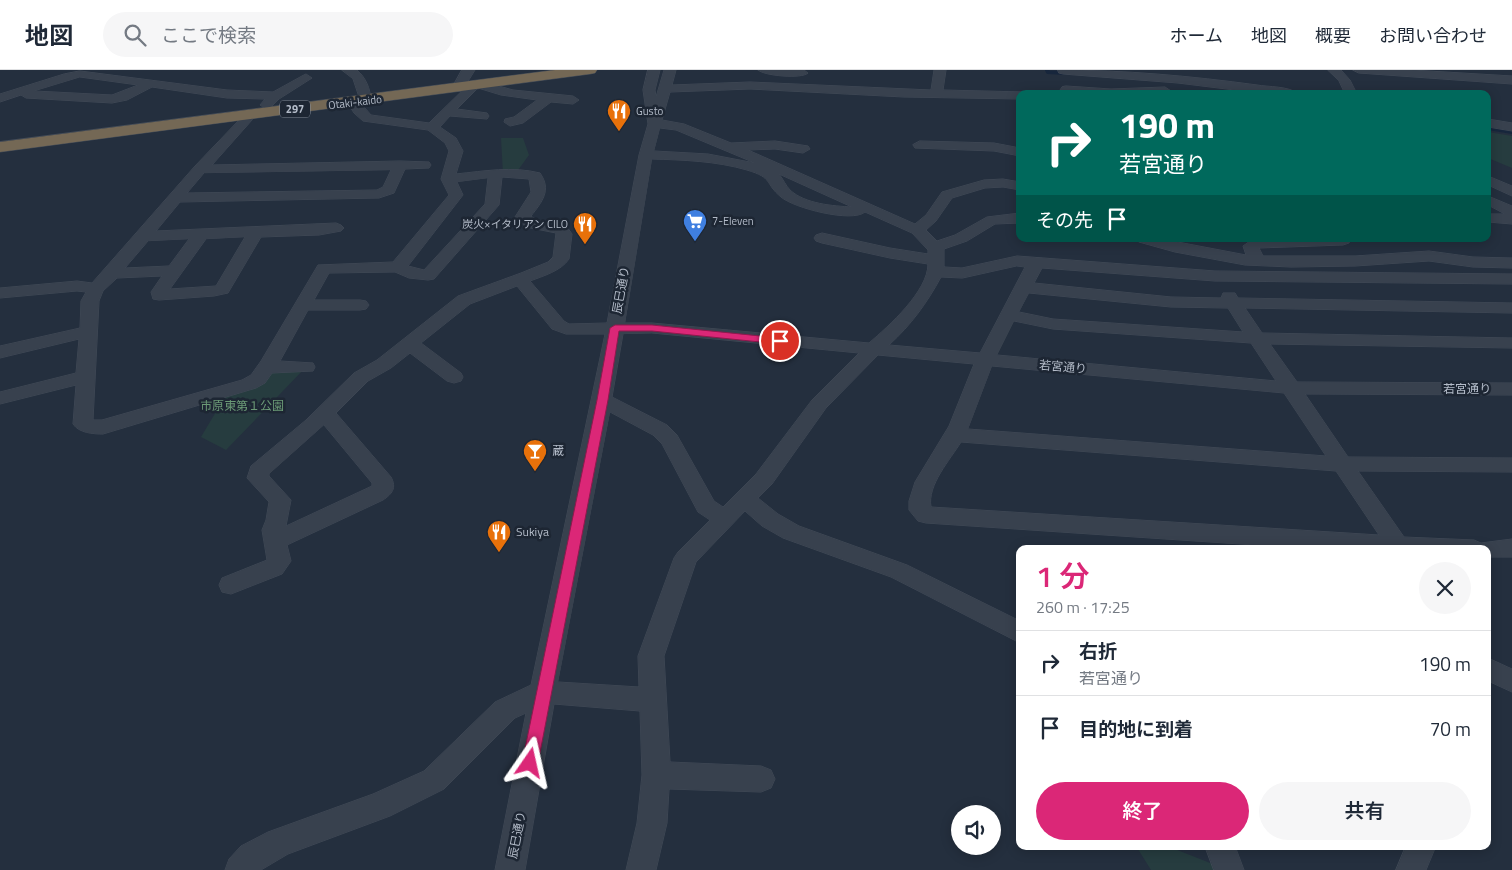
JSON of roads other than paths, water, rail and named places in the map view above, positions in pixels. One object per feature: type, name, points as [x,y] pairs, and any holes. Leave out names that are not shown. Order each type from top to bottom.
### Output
[{"type":"highway","name":"Otaki-kaido","points":[[0,147],[359,101],[470,82],[590,70]]},
{"type":"street","points":[[348,70],[355,73],[361,84],[358,110],[367,118],[432,127],[451,141],[456,151],[448,180],[456,196],[398,267]]},
{"type":"street","name":"辰巳通り","points":[[654,70],[649,90],[654,123]]},
{"type":"street","name":"辰巳通り","points":[[510,870],[543,692],[602,400],[646,155],[670,70]]},
{"type":"street","points":[[734,85],[744,70]]},
{"type":"street","points":[[764,70],[802,72]]},
{"type":"street","points":[[936,94],[940,70]]},
{"type":"street","points":[[1334,70],[1344,80],[1349,90]]},
{"type":"street","points":[[1359,70],[1512,80]]},
{"type":"street","points":[[1066,90],[1063,71],[1137,73],[1242,90]]},
{"type":"street","points":[[0,98],[76,74],[227,94],[275,96]]},
{"type":"street","points":[[306,78],[275,96],[264,108],[246,120],[200,169],[112,273],[96,289],[90,301],[83,424],[92,427],[103,427],[249,384],[258,379],[324,268],[398,267],[409,274],[428,275],[492,205],[495,175]]},
{"type":"street","points":[[432,127],[448,112],[470,82],[501,91],[573,100]]},
{"type":"street","points":[[17,92],[112,99],[123,97],[150,84]]},
{"type":"street","points":[[666,89],[699,85],[734,85],[936,94],[1016,95]]},
{"type":"street","points":[[510,122],[518,120],[550,97]]},
{"type":"street","points":[[448,112],[483,116]]},
{"type":"street","points":[[654,123],[679,127],[729,147],[917,230],[936,260]]},
{"type":"street","points":[[1491,124],[1512,127]]},
{"type":"street","points":[[729,147],[775,145],[803,148]]},
{"type":"street","points":[[920,145],[994,146],[1016,151]]},
{"type":"street","points":[[646,155],[694,156],[739,163],[770,173],[786,194],[797,200],[821,207],[850,212],[873,211]]},
{"type":"street","points":[[175,198],[379,194],[389,190],[400,165]]},
{"type":"street","points":[[200,169],[424,165]]},
{"type":"street","points":[[231,585],[274,568],[279,561],[273,530],[277,520],[280,500],[258,478],[259,471],[325,413],[361,377],[384,364],[464,300],[520,280],[554,265],[561,259],[564,234],[562,230],[531,224],[524,217],[540,192],[540,184],[535,176],[528,173],[448,180]]},
{"type":"street","points":[[1491,182],[1512,192]]},
{"type":"street","points":[[917,230],[930,218],[947,195],[984,184],[1003,183],[1016,185]]},
{"type":"street","points":[[1491,202],[1512,212]]},
{"type":"street","points":[[642,870],[652,823],[656,775],[651,656],[686,558],[764,479],[819,404],[872,350],[901,325],[921,298],[936,260],[961,238],[981,225],[992,220],[1016,218]]},
{"type":"street","points":[[1491,218],[1512,219]]},
{"type":"street","points":[[144,236],[336,228]]},
{"type":"street","points":[[201,234],[174,270],[159,292],[159,295],[222,289],[256,232]]},
{"type":"street","points":[[822,238],[890,253],[936,260],[962,273],[1017,261],[1215,276],[1512,279]]},
{"type":"street","points":[[1156,242],[1174,247],[1256,260],[1355,261],[1429,256],[1473,262],[1512,263]]},
{"type":"street","points":[[1256,260],[1251,246],[1255,243],[1284,242]]},
{"type":"street","points":[[1040,263],[1034,265],[1010,316],[986,360],[956,435],[922,490],[918,503],[920,510],[926,515],[1369,545]]},
{"type":"street","points":[[112,273],[174,270]]},
{"type":"street","points":[[1215,276],[1398,545]]},
{"type":"street","points":[[1484,279],[1512,303]]},
{"type":"street","name":"若宮通り","points":[[520,280],[558,326],[571,329],[652,328],[1291,388],[1512,389]]},
{"type":"street","points":[[0,293],[77,286],[96,289]]},
{"type":"street","points":[[1024,288],[1171,302],[1234,305],[1512,308]]},
{"type":"street","points":[[303,305],[360,305]]},
{"type":"street","points":[[1010,316],[1053,324],[1257,338],[1512,343]]},
{"type":"street","points":[[0,352],[88,332]]},
{"type":"street","points":[[410,344],[454,377]]},
{"type":"street","points":[[266,367],[306,367]]},
{"type":"street","points":[[0,398],[85,377]]},
{"type":"street","points":[[602,400],[660,430],[670,440],[706,506],[725,518]]},
{"type":"street","points":[[275,541],[375,495],[383,489],[383,482],[325,413]]},
{"type":"street","points":[[956,435],[1343,464],[1512,465]]},
{"type":"street","points":[[744,498],[770,520],[791,532],[899,571],[975,608],[1016,631]]},
{"type":"street","points":[[1491,549],[1512,548]]},
{"type":"street","points":[[1491,670],[1512,681]]},
{"type":"street","points":[[240,870],[252,857],[279,842],[380,806],[434,780],[505,710],[543,692],[653,700]]},
{"type":"street","points":[[656,775],[761,779]]},
{"type":"street","points":[[1222,850],[1229,870]]},
{"type":"street","points":[[1411,870],[1419,850]]},
{"type":"waterway","points":[[1047,70],[1048,72],[1066,73]]},
{"type":"waterway","points":[[1491,128],[1512,132]]},
{"type":"place","name":"Gusto","points":[[619,132]]},
{"type":"place","name":"7-Eleven","points":[[695,242]]},
{"type":"place","name":"炭火×イタリアン CILO","points":[[585,245]]},
{"type":"place","name":"蔵","points":[[535,472]]},
{"type":"place","name":"Sukiya","points":[[499,553]]},
{"type":"park label","name":"市原東第１公園","points":[[242,406]]}]
